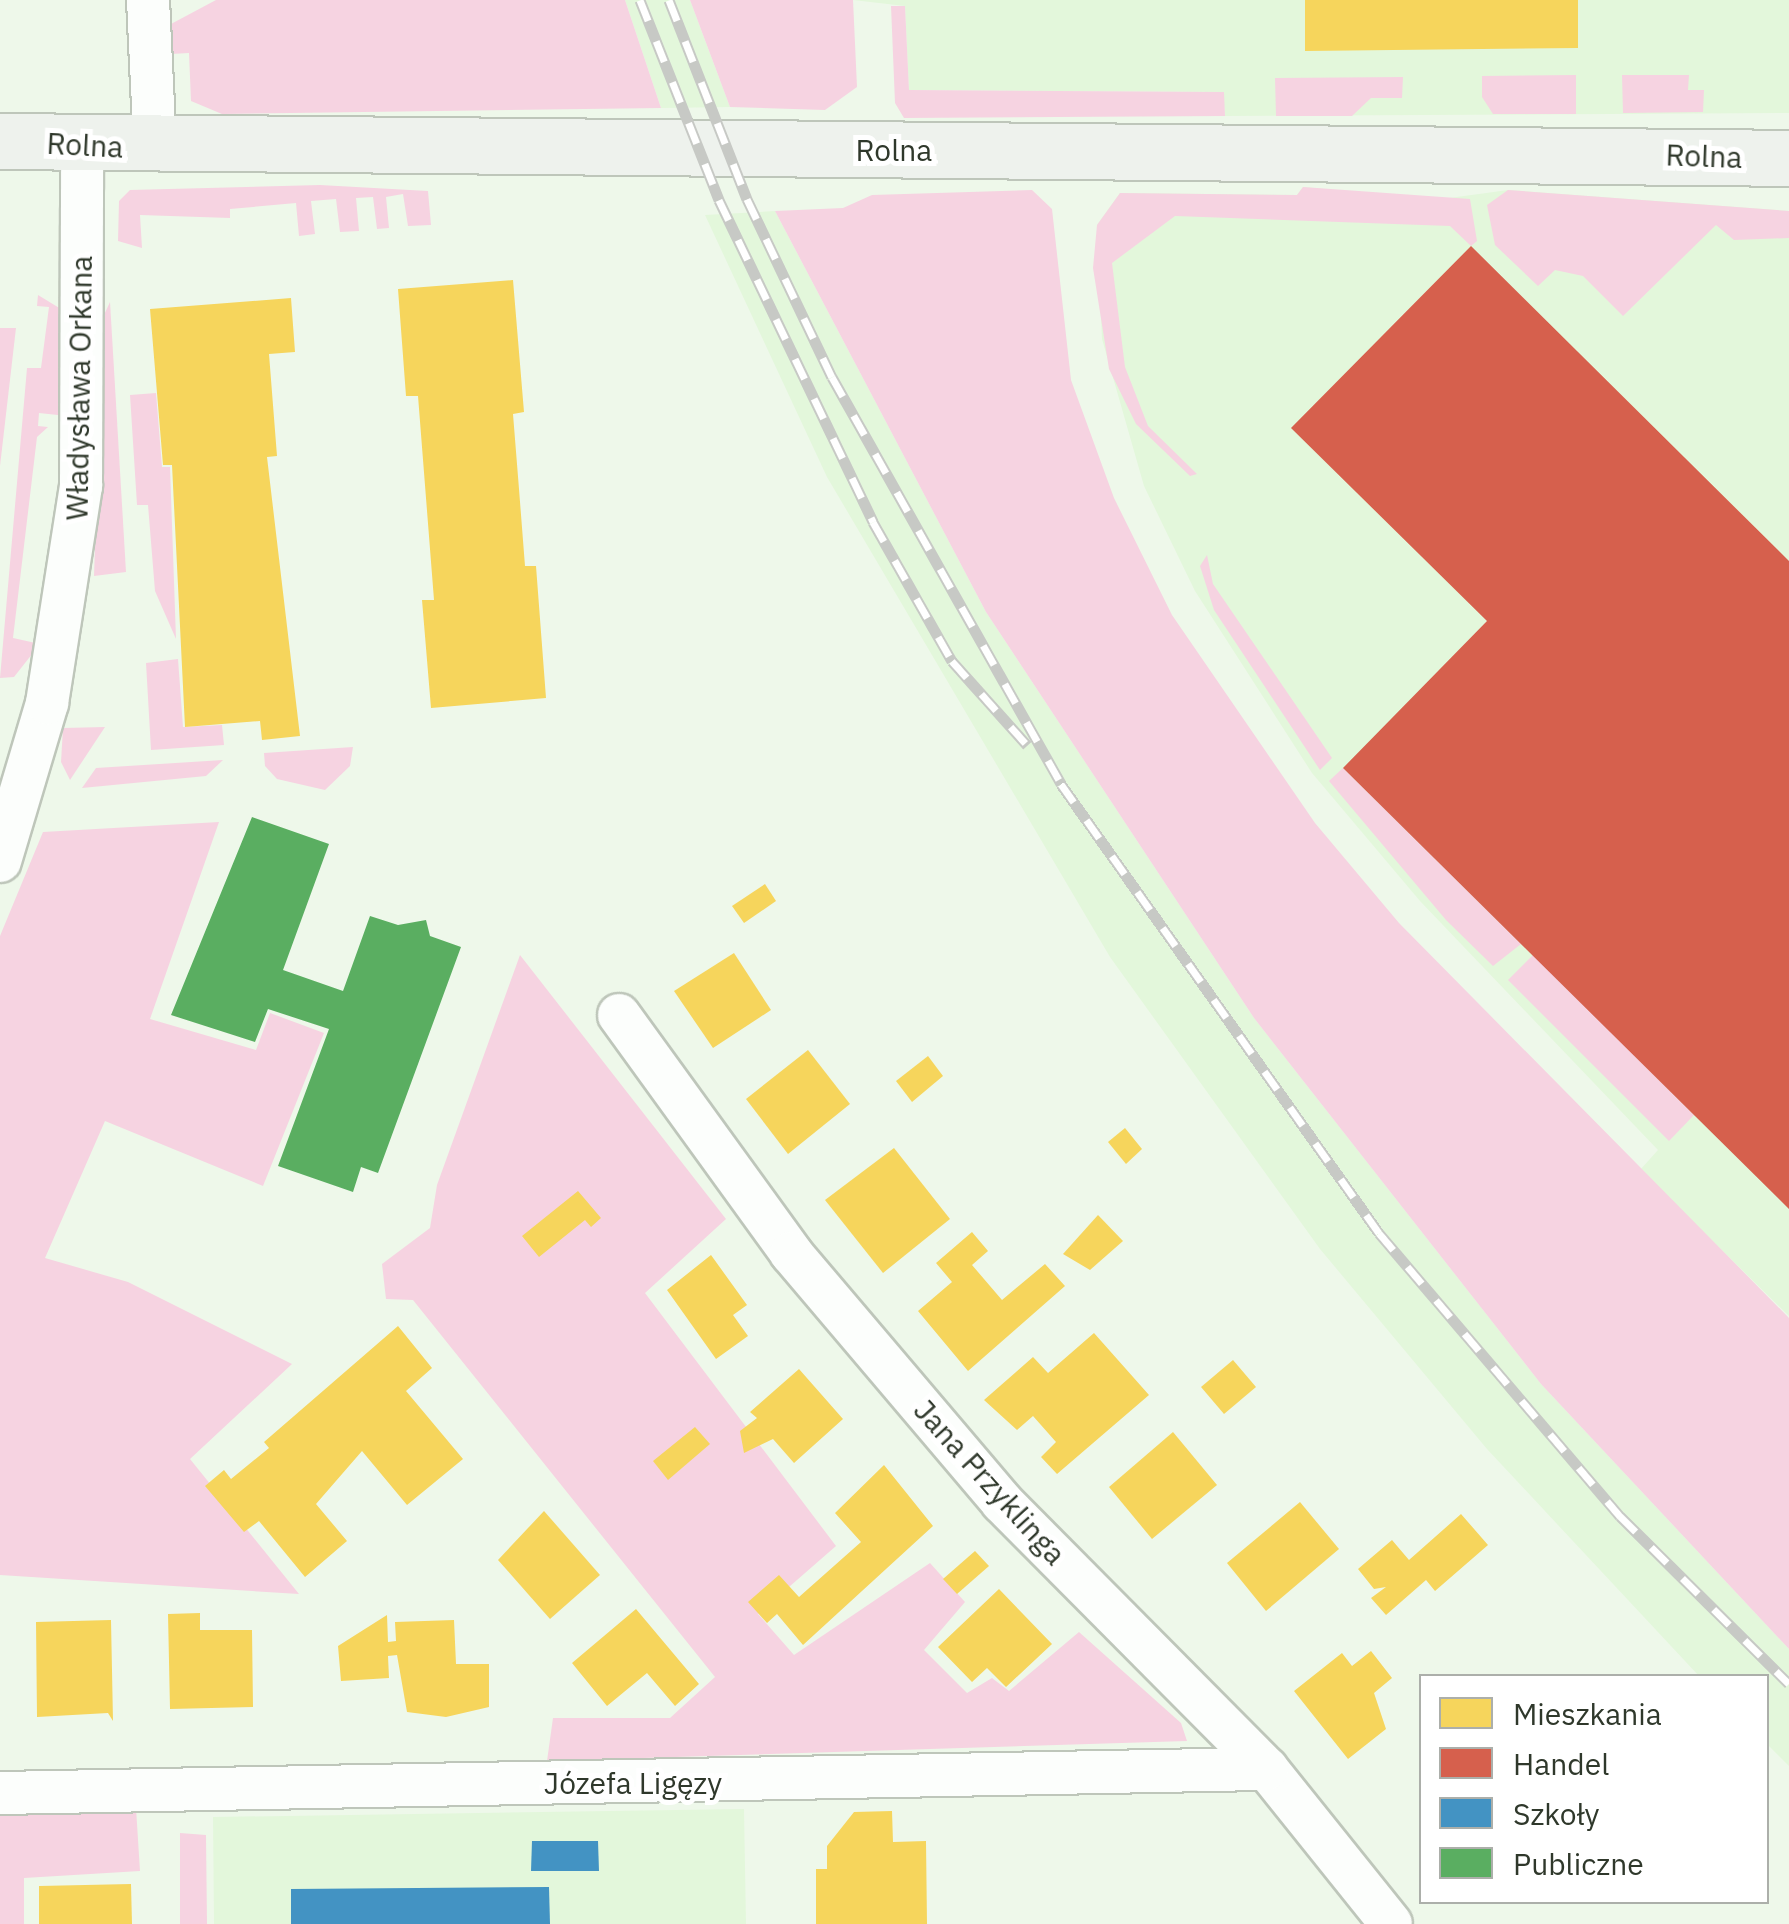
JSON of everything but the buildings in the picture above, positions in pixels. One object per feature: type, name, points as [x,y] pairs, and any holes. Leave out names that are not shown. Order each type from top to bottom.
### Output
[{"type":"street","points":[[148,0],[155,148]]},
{"type":"street","name":"Rolna","points":[[0,141],[155,148],[1789,158]]},
{"type":"street","name":"Władysława Orkana","points":[[0,860],[47,703],[79,504],[82,146]]},
{"type":"street","name":"Jana Przyklinga","points":[[619,1015],[791,1253],[1002,1502],[1267,1769],[1391,1924]]},
{"type":"street","name":"Józefa Ligęzy","points":[[0,1793],[1267,1769]]},
{"type":"shaded area","points":[[216,0],[625,0],[661,108],[222,114],[191,101],[189,53],[171,54],[171,24]]},
{"type":"shaded area","points":[[625,0],[690,0],[730,107],[661,108]]},
{"type":"shaded area","points":[[690,0],[853,0],[857,87],[825,110],[730,107]]},
{"type":"shaded area","points":[[853,0],[1789,0],[1789,113],[1225,116],[1223,92],[909,90],[905,6]]},
{"type":"shaded area","points":[[891,6],[905,6],[909,90],[1224,92],[1225,116],[904,118],[895,103]]},
{"type":"shaded area","points":[[1576,75],[1576,114],[1493,114],[1482,97],[1482,76]]},
{"type":"shaded area","points":[[1622,75],[1689,75],[1688,90],[1704,90],[1703,112],[1623,113]]},
{"type":"shaded area","points":[[1403,77],[1402,98],[1371,98],[1352,116],[1276,116],[1275,78]]},
{"type":"shaded area","points":[[320,185],[428,191],[431,225],[408,226],[403,194],[386,197],[389,228],[377,229],[373,197],[356,198],[359,231],[340,232],[336,199],[311,201],[315,234],[299,236],[296,203],[230,209],[230,218],[140,215],[142,248],[118,241],[119,201],[130,190]]},
{"type":"shaded area","points":[[1303,187],[1435,200],[1508,190],[1789,211],[1789,1316],[1640,1170],[1658,1150],[1420,901],[1312,773],[1195,591],[1144,486],[1102,339],[1097,225],[1120,193],[1297,195]]},
{"type":"shaded area","points":[[1303,187],[1470,199],[1477,241],[1471,246],[1450,226],[1175,216],[1112,263],[1125,367],[1148,426],[1197,474],[1190,476],[1136,424],[1109,369],[1093,268],[1097,225],[1120,193],[1297,195]]},
{"type":"shaded area","points":[[1032,190],[1052,209],[1071,380],[1114,498],[1172,615],[1315,823],[1399,923],[1789,1318],[1789,1649],[1541,1384],[1254,1018],[986,612],[775,211],[843,208],[872,195]]},
{"type":"shaded area","points":[[1508,190],[1789,211],[1789,238],[1734,240],[1716,225],[1623,316],[1583,276],[1555,270],[1538,286],[1495,245],[1487,205]]},
{"type":"shaded area","points":[[775,211],[986,612],[1254,1018],[1541,1384],[1789,1649],[1789,1766],[1769,1746],[1769,1674],[1697,1674],[1487,1449],[1320,1249],[1110,957],[827,477],[705,215]]},
{"type":"shaded area","points":[[38,295],[61,309],[67,416],[39,413],[38,426],[48,427],[37,437],[13,638],[40,644],[14,677],[0,678],[27,368],[41,368],[49,307],[37,306]]},
{"type":"shaded area","points":[[110,302],[126,572],[94,576],[103,317]]},
{"type":"shaded area","points":[[0,328],[16,328],[0,466]]},
{"type":"shaded area","points":[[156,393],[162,467],[170,467],[176,639],[155,591],[148,505],[137,505],[130,395]]},
{"type":"shaded area","points":[[1207,555],[1213,584],[1332,758],[1320,770],[1214,610],[1200,566]]},
{"type":"shaded area","points":[[178,659],[183,727],[222,725],[224,745],[151,750],[146,663]]},
{"type":"shaded area","points":[[105,727],[70,780],[61,762],[63,728]]},
{"type":"shaded area","points":[[353,747],[350,766],[325,790],[277,779],[265,766],[264,753]]},
{"type":"shaded area","points":[[223,760],[206,776],[82,788],[96,768]]},
{"type":"shaded area","points":[[1343,768],[1521,944],[1493,966],[1446,920],[1329,781]]},
{"type":"shaded area","points":[[219,822],[150,1019],[256,1050],[270,1013],[324,1033],[263,1186],[105,1121],[45,1258],[128,1282],[292,1364],[190,1459],[299,1594],[0,1575],[0,936],[43,832]]},
{"type":"shaded area","points":[[520,955],[726,1219],[645,1293],[836,1546],[758,1614],[794,1655],[930,1563],[965,1602],[924,1650],[967,1693],[992,1678],[1009,1691],[1079,1632],[1181,1723],[1187,1741],[547,1761],[553,1718],[670,1718],[715,1677],[413,1300],[386,1299],[382,1264],[430,1228],[437,1185]]},
{"type":"shaded area","points":[[1533,955],[1694,1115],[1669,1141],[1508,980]]},
{"type":"shaded area","points":[[136,1808],[140,1871],[24,1878],[24,1924],[0,1924],[0,1814]]},
{"type":"shaded area","points":[[744,1809],[746,1924],[214,1924],[213,1817]]},
{"type":"shaded area","points":[[180,1833],[206,1835],[207,1924],[180,1924]]},
{"type":"railway","points":[[640,0],[719,200],[873,522],[952,661],[1027,745]]},
{"type":"railway","points":[[669,0],[747,199],[832,377],[1061,784],[1379,1233],[1620,1516],[1789,1684]]}]
